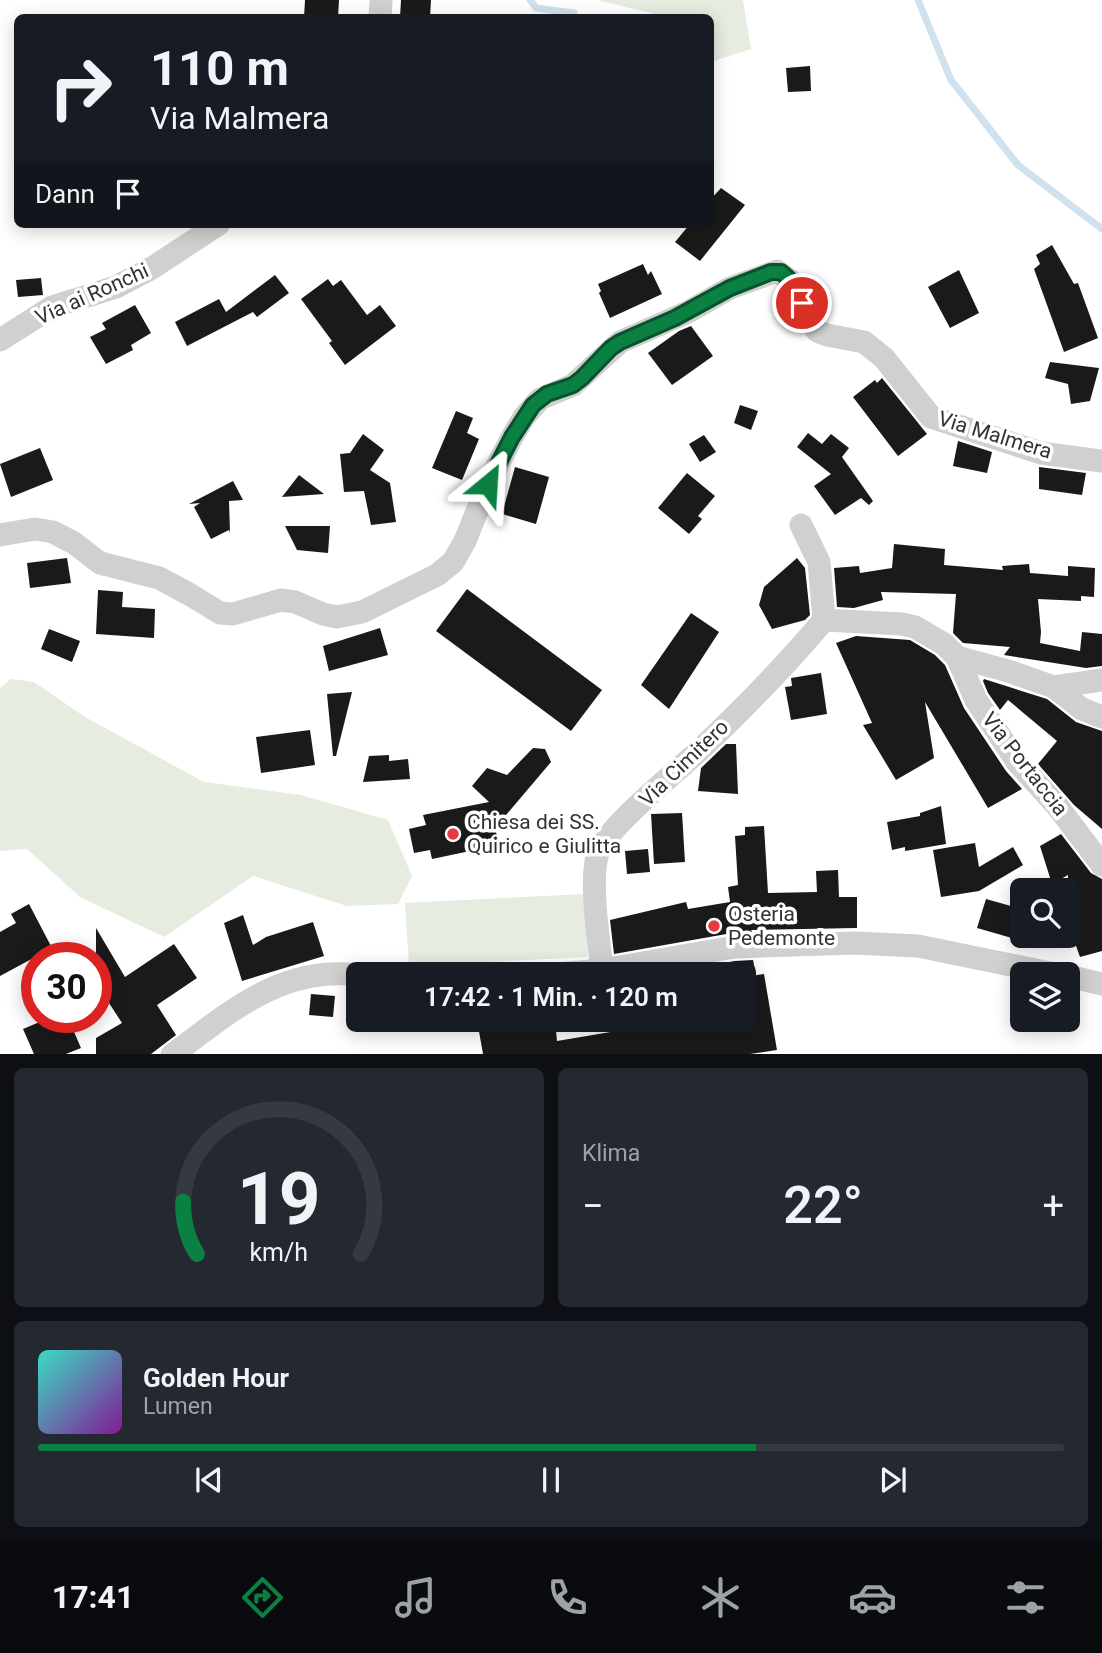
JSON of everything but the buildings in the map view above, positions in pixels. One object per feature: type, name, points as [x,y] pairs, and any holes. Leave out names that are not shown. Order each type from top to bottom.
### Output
[{"type":"street","name":"Via ai Ronchi","points":[[0,340],[52,307],[116,287],[152,268],[213,228]]},
{"type":"street","name":"Via Malmera","points":[[0,535],[35,529],[53,532],[74,543],[100,563],[159,578],[220,613],[233,614],[281,600],[295,601],[323,614],[337,617],[362,612],[437,575],[453,562],[512,437],[524,417],[540,399],[573,385],[620,342],[680,316],[730,288],[777,271],[791,281],[817,331],[864,342],[884,358],[931,416],[1041,453],[1102,461]]},
{"type":"street","points":[[801,525],[819,562],[824,620],[915,627],[944,644],[957,657],[1054,687],[1082,709],[1102,717]]},
{"type":"street","name":"Via Cimitero","points":[[601,962],[595,874],[598,853],[603,843],[704,747],[802,647],[824,620]]},
{"type":"street","name":"Via Portaccia","points":[[957,657],[976,700],[1018,763],[1058,807],[1102,865]]},
{"type":"street","points":[[1054,687],[1102,680]]},
{"type":"street","points":[[648,962],[734,947],[855,943],[918,946],[1010,965]]},
{"type":"street","points":[[173,1054],[240,1004],[272,988],[315,974],[346,973]]},
{"type":"street","points":[[1080,979],[1102,984]]},
{"type":"shaded area","points":[[597,0],[743,0],[751,49],[714,61],[714,14],[651,13]]},
{"type":"shaded area","points":[[11,679],[34,682],[85,717],[204,782],[301,795],[388,820],[412,876],[398,904],[347,906],[253,876],[164,937],[80,897],[27,849],[0,851],[0,688]]},
{"type":"shaded area","points":[[585,894],[588,957],[489,962],[409,962],[405,903]]},
{"type":"waterway","points":[[530,0],[536,8],[574,13]]},
{"type":"waterway","points":[[918,0],[951,80],[1018,165],[1102,229]]},
{"type":"place","name":"Chiesa dei SS. Quirico e Giulitta","points":[[453,834]]},
{"type":"place","name":"Osteria Pedemonte","points":[[714,926]]},
{"type":"route","points":[[488,484],[512,437],[533,405],[547,394],[573,385],[620,342],[662,325],[730,288],[771,272],[781,272],[786,276],[802,303]]}]
